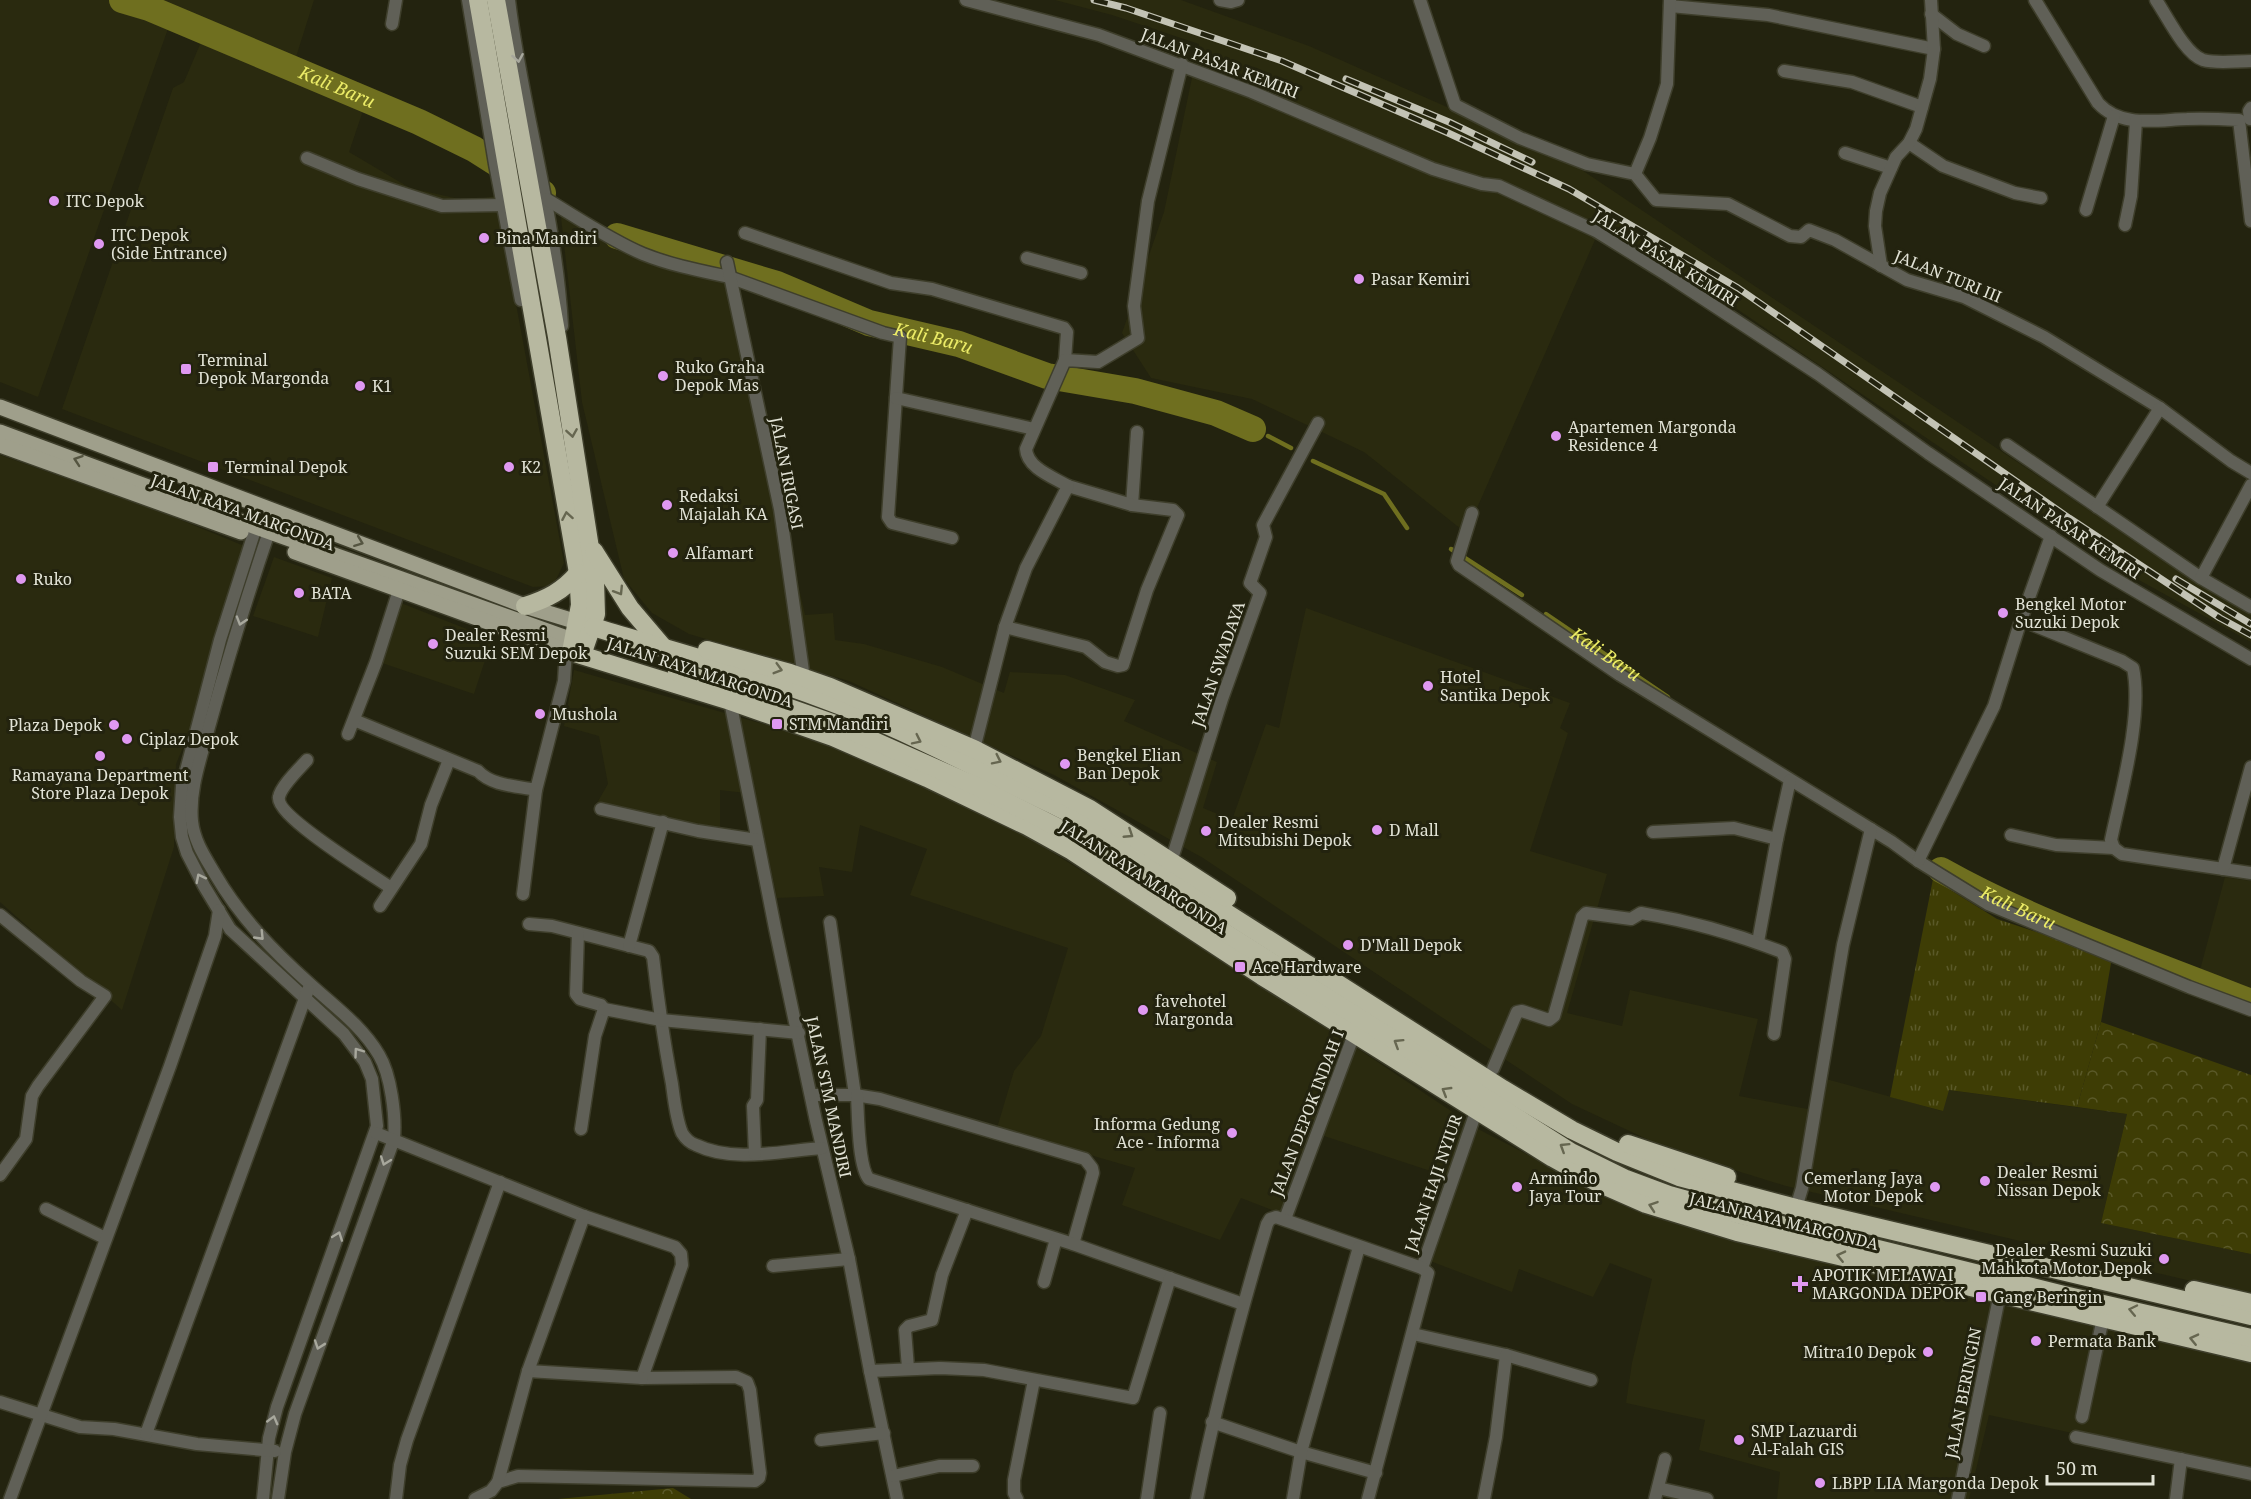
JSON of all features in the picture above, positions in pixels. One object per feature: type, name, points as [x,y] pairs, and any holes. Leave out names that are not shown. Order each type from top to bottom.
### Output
[{"type":"highway","points":[[478,0],[578,573],[580,605],[585,625]]},
{"type":"highway","points":[[496,0],[557,337],[596,595],[576,648]]},
{"type":"highway","points":[[589,541],[630,608],[672,650]]},
{"type":"highway","points":[[525,606],[549,598],[560,591],[578,573]]},
{"type":"highway","name":"JALAN RAYA MARGONDA","points":[[585,625],[890,719],[974,749],[1069,823],[1357,1027],[1480,1102],[1589,1162],[1626,1179],[1739,1224],[2000,1293],[2251,1353]]},
{"type":"highway","name":"JALAN RAYA MARGONDA","points":[[576,648],[731,695],[836,731],[1171,862],[1493,1069],[1506,1084]]},
{"type":"highway","name":"JALAN RAYA MARGONDA","points":[[672,650],[710,650],[804,678],[890,719],[1506,1084],[1572,1130],[1617,1152],[1679,1177],[2251,1303]]},
{"type":"highway","name":"JALAN RAYA MARGONDA","points":[[1798,1202],[2251,1316]]},
{"type":"highway","name":"JALAN RAYA MARGONDA","points":[[1739,1224],[2251,1338]]},
{"type":"main road","name":"JALAN RAYA MARGONDA","points":[[0,407],[525,606],[585,625]]},
{"type":"main road","name":"JALAN RAYA MARGONDA","points":[[0,432],[35,451],[576,648]]},
{"type":"main road","name":"JALAN RAYA MARGONDA","points":[[0,445],[35,451]]},
{"type":"main road","name":"JALAN RAYA MARGONDA","points":[[261,534],[399,590],[576,648]]},
{"type":"street","points":[[392,24],[396,0]]},
{"type":"street","points":[[468,0],[495,163],[524,313],[543,379]]},
{"type":"street","points":[[509,0],[524,92],[546,199],[561,307],[563,375]]},
{"type":"street","name":"JALAN PASAR KEMIRI","points":[[966,0],[1100,35],[1182,64],[1432,169],[1482,184],[1499,186],[1596,231],[1668,275],[1818,374],[2100,570],[2251,659]]},
{"type":"street","points":[[1220,0],[1232,2],[1238,0]]},
{"type":"street","points":[[1420,0],[1455,105],[1520,138],[1587,164],[1635,174],[1650,138],[1667,84],[1670,3],[1768,15],[1934,49]]},
{"type":"street","points":[[1881,266],[1875,226],[1876,211],[1896,157],[1909,143],[1916,129],[1930,79],[1934,49],[1931,0]]},
{"type":"street","points":[[2035,0],[2098,103],[2106,111],[2115,116],[2136,121],[2247,119]]},
{"type":"street","points":[[2156,0],[2182,41],[2196,56],[2209,61],[2251,61]]},
{"type":"street","points":[[1931,14],[1957,34],[1984,46]]},
{"type":"street","points":[[1063,362],[1098,362],[1138,338],[1134,306],[1148,201],[1182,64]]},
{"type":"street","points":[[1784,71],[1852,82],[1922,107]]},
{"type":"street","points":[[2251,108],[2247,119],[2251,221]]},
{"type":"street","points":[[2086,210],[2115,116]]},
{"type":"street","points":[[2125,225],[2132,187],[2136,121]]},
{"type":"street","points":[[1909,143],[1943,166],[2015,193],[2041,198]]},
{"type":"street","points":[[1845,153],[1891,168]]},
{"type":"street","points":[[307,158],[358,179],[442,206],[504,205]]},
{"type":"street","name":"JALAN TURI III","points":[[1635,174],[1656,200],[1728,204],[1790,236],[1801,237],[1809,230],[1835,240],[1907,280],[1964,297],[1986,307],[2044,337],[2160,408],[2231,461],[2251,473]]},
{"type":"street","points":[[546,199],[601,232],[644,254],[703,272],[727,269],[883,333],[900,337],[888,517],[892,522],[952,538]]},
{"type":"street","points":[[745,232],[891,283],[932,289],[1064,328],[1067,332],[1063,362],[1026,449],[1028,460],[1068,486],[1132,505],[1173,510],[1178,515],[1147,590],[1124,665],[1118,666],[1105,662],[1086,647],[1005,627]]},
{"type":"street","points":[[1027,258],[1081,273]]},
{"type":"street","name":"JALAN IRIGASI","points":[[727,269],[780,509],[804,678]]},
{"type":"street","points":[[896,399],[1034,429]]},
{"type":"street","points":[[2097,507],[2160,408]]},
{"type":"street","name":"JALAN SWADAYA","points":[[1171,862],[1222,699],[1260,593],[1250,583],[1266,537],[1263,525],[1318,423]]},
{"type":"street","points":[[1132,505],[1137,432]]},
{"type":"street","points":[[2007,444],[2201,578],[2251,607]]},
{"type":"street","points":[[2201,578],[2251,485]]},
{"type":"street","points":[[974,749],[1005,627],[1026,568],[1068,486]]},
{"type":"street","points":[[1472,513],[1457,561],[1474,577],[1543,621],[1620,675],[1871,829],[1988,904],[2189,987],[2251,1010]]},
{"type":"street","points":[[261,534],[196,777],[186,804],[181,829],[184,846],[204,886],[230,929],[344,1034],[365,1062],[372,1079],[377,1116],[376,1133],[277,1407],[269,1438],[263,1499]]},
{"type":"street","points":[[1918,861],[1995,706],[2021,620],[2051,536]]},
{"type":"street","points":[[348,734],[376,662],[399,590]]},
{"type":"street","points":[[2021,620],[2122,661],[2133,668],[2136,685],[2134,725],[2111,840],[2114,848],[2122,854],[2251,873]]},
{"type":"street","points":[[523,894],[536,790],[564,681],[576,648]]},
{"type":"street","name":"JALAN STM MANDIRI","points":[[731,695],[757,840],[822,1148],[849,1259],[897,1499]]},
{"type":"street","points":[[354,720],[478,771],[494,782],[536,790]]},
{"type":"street","points":[[307,760],[284,788],[279,797],[280,804],[305,830],[391,888]]},
{"type":"street","points":[[380,906],[422,844],[431,805],[449,760]]},
{"type":"street","points":[[2223,869],[2251,767]]},
{"type":"street","points":[[1758,942],[1777,839],[1791,780]]},
{"type":"street","points":[[186,804],[198,846],[227,896],[263,939],[358,1026],[379,1055],[391,1094],[394,1139],[302,1393],[285,1452],[278,1499]]},
{"type":"street","points":[[602,809],[698,831],[757,840]]},
{"type":"street","points":[[629,946],[663,822]]},
{"type":"street","points":[[1653,832],[1734,828],[1777,839]]},
{"type":"street","points":[[1798,1202],[1843,945],[1871,829]]},
{"type":"street","points":[[2011,835],[2056,845],[2114,848]]},
{"type":"street","points":[[10,1499],[42,1417],[212,947],[219,911],[227,896]]},
{"type":"street","points":[[1493,1069],[1517,1012],[1522,1011],[1549,1020],[1554,1016],[1582,917],[1586,913],[1631,919],[1641,913],[1686,921],[1758,942],[1782,952],[1785,955],[1774,1034]]},
{"type":"street","points":[[0,915],[81,981],[105,996],[32,1096],[26,1139],[0,1175]]},
{"type":"street","points":[[830,922],[866,1177],[1073,1244],[1243,1304]]},
{"type":"street","points":[[529,924],[552,926],[649,951],[653,957],[660,1020],[675,1103],[682,1132],[694,1145],[717,1153],[755,1154],[822,1148]]},
{"type":"street","points":[[578,933],[576,994],[580,999],[601,1005],[604,1009],[660,1020],[799,1033]]},
{"type":"street","points":[[146,1434],[304,996],[311,985]]},
{"type":"street","points":[[581,1129],[595,1036],[604,1009]]},
{"type":"street","name":"JALAN DEPOK INDAH I","points":[[1285,1219],[1357,1027]]},
{"type":"street","points":[[755,1154],[753,1106],[757,1100],[760,1029]]},
{"type":"street","points":[[812,1095],[856,1095],[880,1099],[1085,1159],[1093,1173],[1073,1244]]},
{"type":"street","name":"JALAN HAJI NYIUR","points":[[1422,1268],[1480,1102]]},
{"type":"street","points":[[376,1133],[584,1216],[675,1247],[681,1254],[682,1265],[642,1378]]},
{"type":"street","points":[[396,1499],[400,1465],[407,1440],[500,1182]]},
{"type":"street","points":[[46,1209],[105,1238]]},
{"type":"street","points":[[908,1368],[905,1330],[909,1326],[932,1320],[942,1275],[967,1210]]},
{"type":"street","points":[[475,1499],[491,1491],[498,1482],[528,1371],[584,1216]]},
{"type":"street","points":[[1197,1499],[1212,1422],[1243,1304],[1267,1224],[1270,1219],[1276,1217],[1422,1268],[1428,1273],[1368,1499]]},
{"type":"street","points":[[1044,1282],[1056,1239]]},
{"type":"street","points":[[1293,1499],[1301,1452],[1359,1247]]},
{"type":"street","points":[[773,1266],[849,1259]]},
{"type":"street","points":[[870,1371],[908,1368],[984,1370],[1133,1398],[1170,1278]]},
{"type":"street","name":"JALAN BERINGIN","points":[[1958,1499],[2000,1293]]},
{"type":"street","points":[[2082,1418],[2103,1318]]},
{"type":"street","points":[[1413,1334],[1506,1354],[1591,1380]]},
{"type":"street","points":[[1484,1499],[1496,1437],[1506,1354]]},
{"type":"street","points":[[498,1482],[518,1476],[755,1481],[759,1478],[752,1402],[747,1382],[736,1377],[642,1378],[528,1371]]},
{"type":"street","points":[[1017,1499],[1014,1492],[1014,1480],[1034,1380]]},
{"type":"street","points":[[0,1402],[80,1427],[146,1434],[197,1444],[285,1452]]},
{"type":"street","points":[[1148,1499],[1160,1413]]},
{"type":"street","points":[[1212,1422],[1301,1452],[1376,1473]]},
{"type":"street","points":[[821,1440],[884,1433]]},
{"type":"street","points":[[2076,1437],[2251,1474]]},
{"type":"street","points":[[1665,1459],[1657,1493],[1707,1499]]},
{"type":"street","points":[[2176,1499],[2181,1459]]},
{"type":"street","points":[[893,1476],[939,1466],[973,1466]]},
{"type":"shaded area","points":[[0,0],[314,0],[296,57],[360,87],[368,96],[349,152],[410,188],[468,201],[496,196],[564,563],[553,586],[533,587],[62,409],[173,88],[184,82],[210,21],[176,6],[38,397],[0,382]]},
{"type":"shaded area","name":"Pasar Kemiri","points":[[1055,0],[1181,0],[1309,46],[1567,160],[2199,584],[2251,612],[2251,642],[2119,569],[1687,275],[1602,224],[1466,533],[1364,452],[1252,399],[1151,378],[1122,333],[1164,212],[1199,44],[1112,15]]},
{"type":"shaded area","points":[[559,200],[657,256],[730,280],[805,615],[833,613],[835,640],[864,644],[942,667],[1004,693],[1010,672],[1065,675],[1135,700],[1124,721],[1217,762],[1203,808],[1232,820],[1266,724],[1279,728],[1306,608],[1570,703],[1560,728],[1568,733],[1530,851],[1607,874],[1567,1013],[1622,1026],[1630,990],[1758,1019],[1739,1096],[1813,1110],[1819,1077],[1942,1111],[1948,1090],[2127,1114],[2101,1223],[2251,1254],[2251,1295],[1786,1186],[1670,1150],[1572,1104],[1203,858],[1054,775],[849,681],[689,634],[652,613],[624,579],[582,402]]},
{"type":"shaded area","points":[[0,455],[164,513],[249,548],[217,666],[176,764],[174,847],[122,1010],[0,902]]},
{"type":"shaded area","points":[[274,557],[332,578],[318,637],[253,616]]},
{"type":"shaded area","points":[[396,601],[492,639],[474,694],[379,662]]},
{"type":"shaded area","points":[[574,670],[823,741],[1020,832],[1249,976],[1478,1129],[1581,1182],[2251,1359],[2251,1472],[1989,1415],[1969,1499],[1777,1499],[1780,1472],[1699,1450],[1705,1420],[1626,1403],[1632,1363],[1652,1279],[1610,1263],[1593,1297],[1519,1269],[1512,1292],[1430,1261],[1458,1180],[1318,1134],[1285,1215],[1241,1198],[1220,1240],[1122,1205],[1135,1168],[997,1128],[1014,1071],[1041,1036],[1068,948],[910,895],[927,849],[860,825],[852,872],[819,867],[824,896],[777,898],[755,794],[720,790],[720,836],[596,805],[608,784],[599,736],[564,726]]},
{"type":"shaded area","points":[[2225,877],[2251,881],[2251,994],[2200,970]]},
{"type":"green space","points":[[1933,879],[1997,919],[2112,957],[2101,1022],[2077,1107],[1949,1090],[1943,1111],[1890,1097]]},
{"type":"green space","points":[[2101,1022],[2251,1075],[2251,1254],[2101,1223],[2127,1114],[2077,1107]]},
{"type":"green space","points":[[673,1488],[691,1499],[558,1499]]},
{"type":"waterway","name":"Kali Baru","points":[[122,0],[149,8],[419,122],[474,149],[543,193]]},
{"type":"waterway","name":"Kali Baru","points":[[617,236],[777,284],[869,323],[959,344],[1047,376],[1135,391],[1216,413],[1253,429]]},
{"type":"waterway","name":"Kali Baru","points":[[1268,436],[1291,448]]},
{"type":"waterway","name":"Kali Baru","points":[[1313,461],[1384,494],[1407,528]]},
{"type":"waterway","name":"Kali Baru","points":[[1451,549],[1522,595]]},
{"type":"waterway","name":"Kali Baru","points":[[1546,614],[1668,697]]},
{"type":"waterway","name":"Kali Baru","points":[[1941,870],[2054,925],[2251,1002]]},
{"type":"railway","points":[[1094,0],[1126,8],[1282,61],[1446,132],[1569,189],[1738,288],[2069,518],[2220,618],[2251,635]]},
{"type":"railway","points":[[1346,79],[1449,122],[1532,162]]},
{"type":"railway","points":[[2176,579],[2251,624]]},
{"type":"place","name":"ITC Depok","points":[[54,201]]},
{"type":"place","name":"Bina Mandiri","points":[[484,238]]},
{"type":"place","name":"ITC Depok (Side Entrance)","points":[[99,244]]},
{"type":"place","name":"Pasar Kemiri","points":[[1359,279]]},
{"type":"place","name":"Terminal Depok Margonda","points":[[186,369]]},
{"type":"place","name":"Ruko Graha Depok Mas","points":[[663,376]]},
{"type":"place","name":"K1","points":[[360,386]]},
{"type":"place","name":"Apartemen Margonda Residence 4","points":[[1556,436]]},
{"type":"place","name":"Terminal Depok","points":[[213,467]]},
{"type":"place","name":"K2","points":[[509,467]]},
{"type":"place","name":"Redaksi Majalah KA","points":[[667,505]]},
{"type":"place","name":"Alfamart","points":[[673,553]]},
{"type":"place","name":"Ruko","points":[[21,579]]},
{"type":"place","name":"BATA","points":[[299,593]]},
{"type":"place","name":"Bengkel Motor Suzuki Depok","points":[[2003,613]]},
{"type":"place","name":"Dealer Resmi Suzuki SEM Depok","points":[[433,644]]},
{"type":"place","name":"Hotel Santika Depok","points":[[1428,686]]},
{"type":"place","name":"Mushola","points":[[540,714]]},
{"type":"place","name":"STM Mandiri","points":[[777,724]]},
{"type":"place","name":"Plaza Depok","points":[[114,725]]},
{"type":"place","name":"Ciplaz Depok","points":[[127,739]]},
{"type":"place","name":"Ramayana Department Store Plaza Depok","points":[[100,756]]},
{"type":"place","name":"Bengkel Elian Ban Depok","points":[[1065,764]]},
{"type":"place","name":"D Mall","points":[[1377,830]]},
{"type":"place","name":"Dealer Resmi Mitsubishi Depok","points":[[1206,831]]},
{"type":"place","name":"D'Mall Depok","points":[[1348,945]]},
{"type":"place","name":"Ace Hardware","points":[[1240,967]]},
{"type":"place","name":"favehotel Margonda","points":[[1143,1010]]},
{"type":"place","name":"Informa Gedung Ace - Informa","points":[[1232,1133]]},
{"type":"place","name":"Dealer Resmi Nissan Depok","points":[[1985,1181]]},
{"type":"place","name":"Armindo Jaya Tour","points":[[1517,1187]]},
{"type":"place","name":"Cemerlang Jaya Motor Depok","points":[[1935,1187]]},
{"type":"place","name":"Dealer Resmi Suzuki Mahkota Motor Depok","points":[[2164,1259]]},
{"type":"place","name":"APOTIK MELAWAI MARGONDA DEPOK","points":[[1800,1284]]},
{"type":"place","name":"Gang Beringin","points":[[1981,1297]]},
{"type":"place","name":"Permata Bank","points":[[2036,1341]]},
{"type":"place","name":"Mitra10 Depok","points":[[1928,1352]]},
{"type":"place","name":"SMP Lazuardi Al-Falah GIS","points":[[1739,1440]]},
{"type":"place","name":"LBPP LIA Margonda Depok","points":[[1820,1483]]}]
